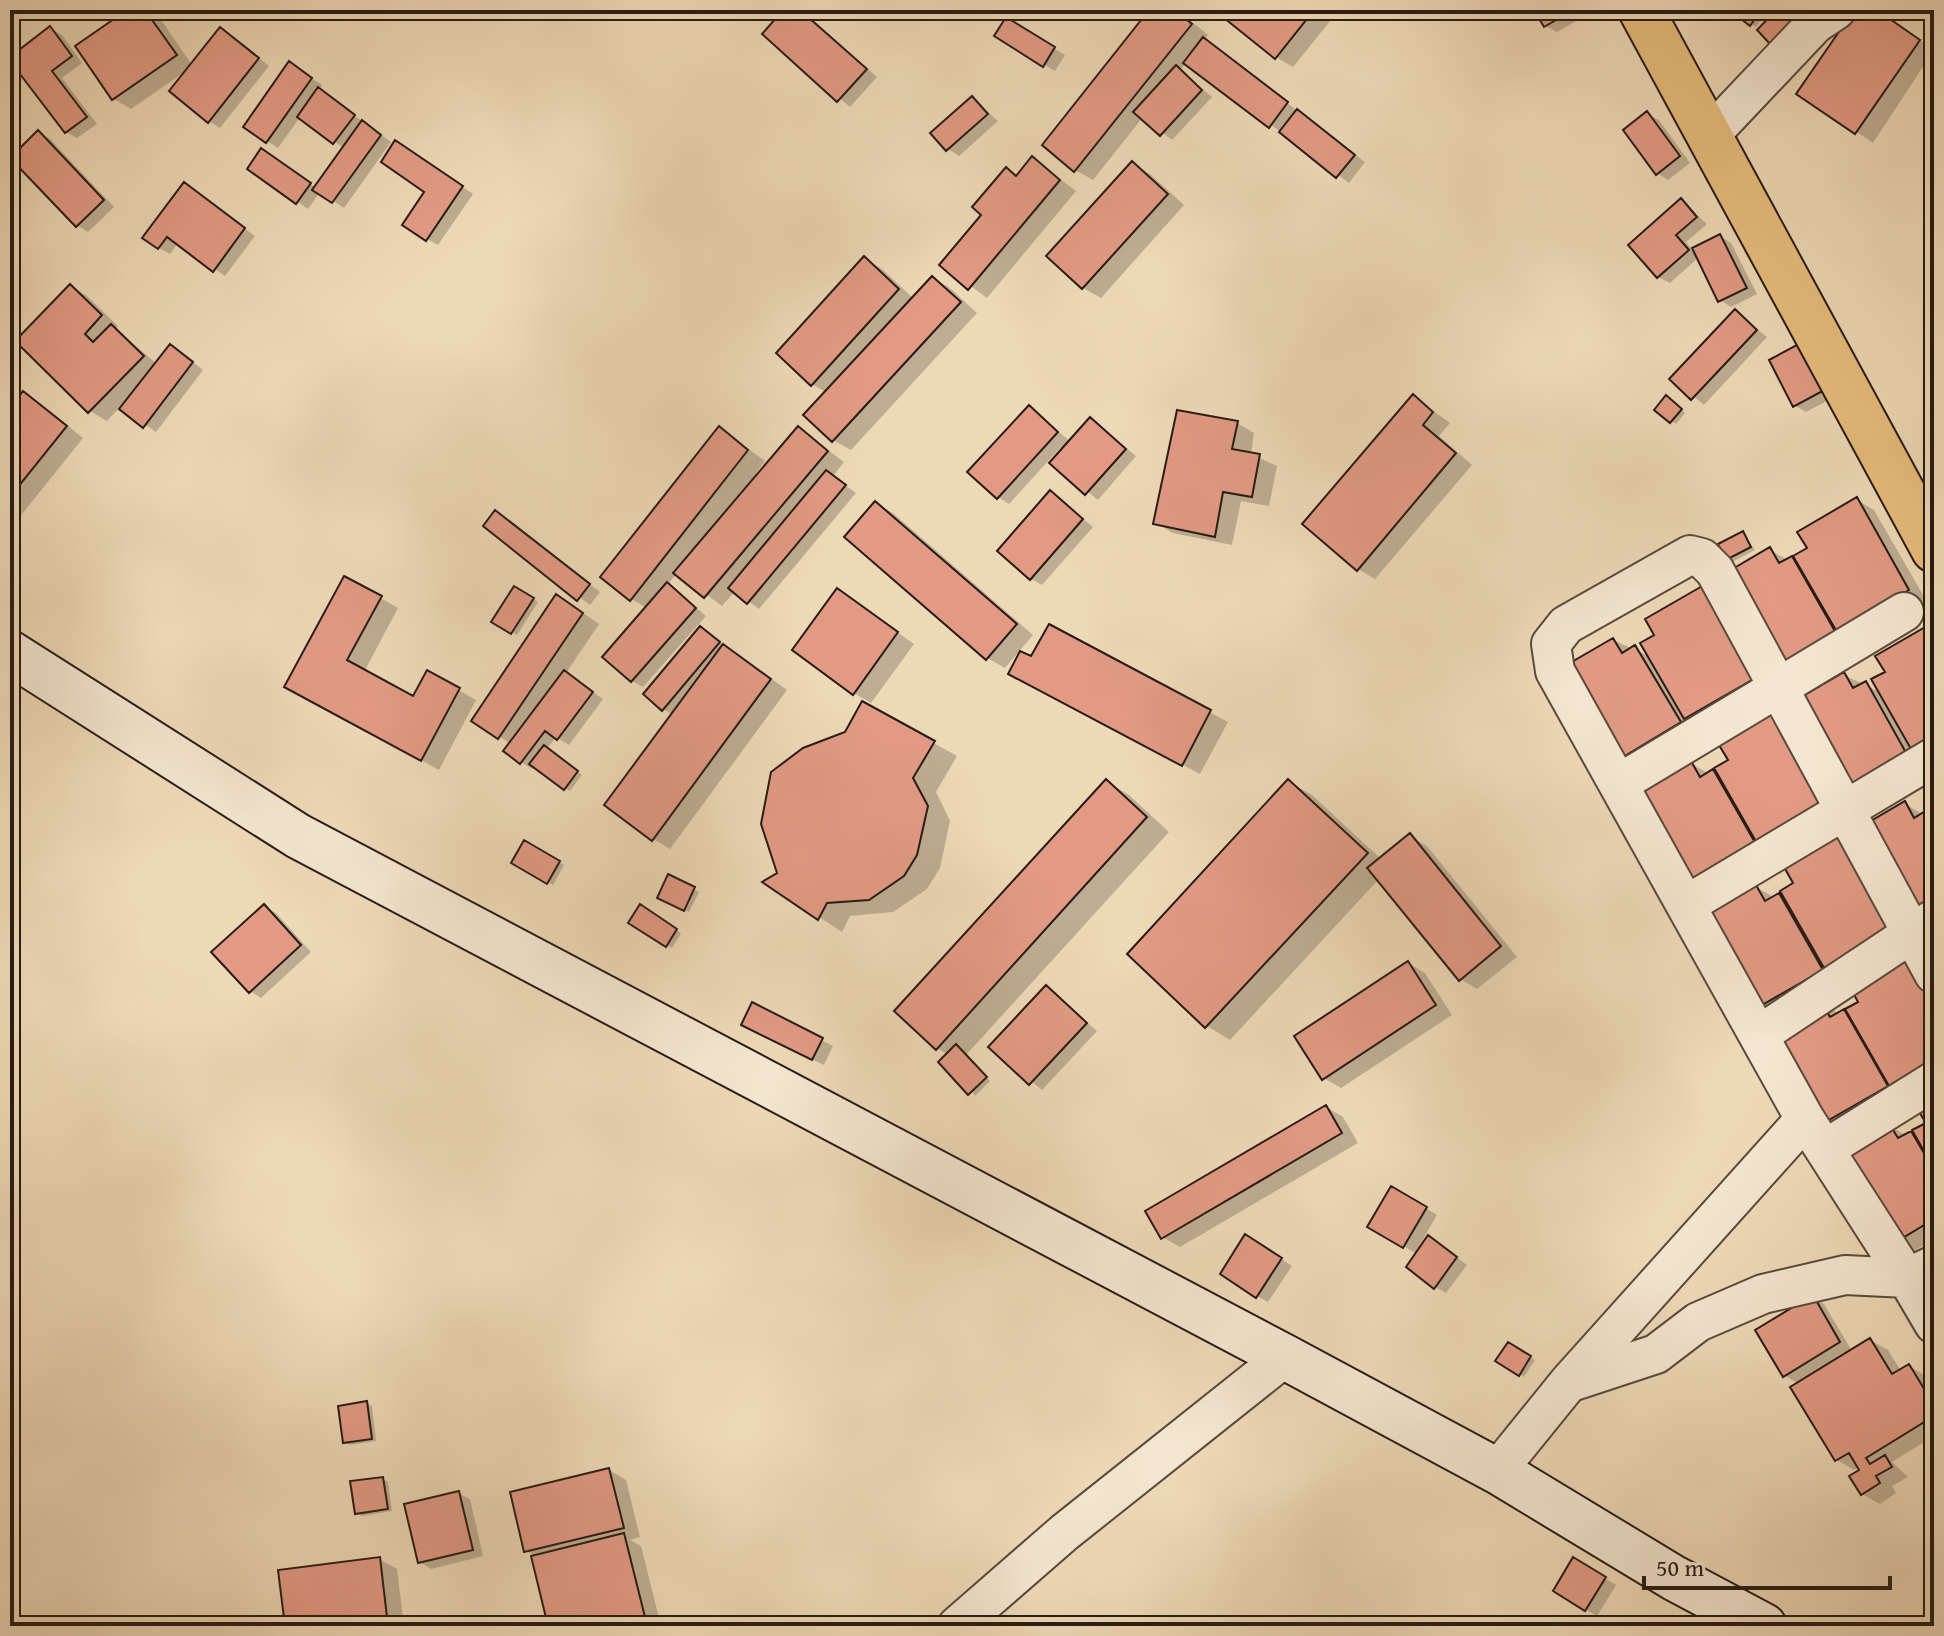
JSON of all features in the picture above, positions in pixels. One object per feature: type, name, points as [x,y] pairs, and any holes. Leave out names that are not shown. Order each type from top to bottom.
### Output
[{"type":"main road","points":[[1641,10],[1934,550]]},
{"type":"street","points":[[1709,136],[1815,24],[1836,10]]},
{"type":"street","points":[[1934,974],[1922,926],[1844,810],[1715,571],[1702,558],[1690,555],[1566,625],[1551,644],[1555,671],[1815,1134],[1921,1271],[1934,1324]]},
{"type":"street","points":[[1618,784],[1904,612]]},
{"type":"street","points":[[10,653],[298,836],[1497,1471],[1674,1578],[1764,1626]]},
{"type":"street","points":[[1686,905],[1934,757]]},
{"type":"street","points":[[1759,1035],[1922,926]]},
{"type":"street","points":[[1497,1471],[1569,1382],[1815,1134],[1934,1081]]},
{"type":"street","points":[[1569,1382],[1656,1354],[1698,1322],[1763,1294],[1845,1275],[1921,1271]]},
{"type":"street","points":[[957,1626],[1065,1532],[1285,1357]]},
{"type":"building","points":[[127,10],[145,10],[177,55],[112,100],[75,46]]},
{"type":"building","points":[[783,10],[800,10],[867,69],[837,102],[762,34]]},
{"type":"building","points":[[1149,10],[1175,10],[1192,24],[1074,172],[1042,145]]},
{"type":"building","points":[[1223,10],[1314,10],[1275,59],[1219,14]]},
{"type":"building","points":[[1534,10],[1573,10],[1544,27]]},
{"type":"building","points":[[1730,10],[1761,10],[1750,26]]},
{"type":"building","points":[[1776,10],[1804,10],[1771,45],[1757,30]]},
{"type":"building","points":[[1854,10],[1877,10],[1920,40],[1855,134],[1796,94]]},
{"type":"building","points":[[1006,17],[1055,47],[1043,67],[994,36]]},
{"type":"building","points":[[50,26],[72,56],[52,71],[87,117],[65,133],[10,61],[10,57]]},
{"type":"building","points":[[220,27],[259,58],[208,123],[169,91]]},
{"type":"building","points":[[1203,37],[1288,102],[1269,128],[1183,63]]},
{"type":"building","points":[[289,61],[312,78],[266,143],[243,127]]},
{"type":"building","points":[[1176,65],[1202,90],[1160,136],[1133,112]]},
{"type":"building","points":[[318,87],[355,115],[333,144],[297,117]]},
{"type":"building","points":[[972,96],[988,114],[946,151],[930,133]]},
{"type":"building","points":[[1297,109],[1355,155],[1336,178],[1279,132]]},
{"type":"building","points":[[1647,111],[1680,156],[1656,175],[1623,130]]},
{"type":"building","points":[[362,120],[381,135],[332,203],[312,190]]},
{"type":"building","points":[[38,130],[104,200],[76,227],[10,158]]},
{"type":"building","points":[[395,140],[463,186],[426,241],[402,225],[424,192],[381,162]]},
{"type":"building","points":[[261,148],[311,183],[296,204],[247,169]]},
{"type":"building","points":[[1032,156],[1060,180],[968,290],[939,265],[981,215],[972,207],[1006,167],[1016,176]]},
{"type":"building","points":[[1132,161],[1168,194],[1082,289],[1046,256]]},
{"type":"building","points":[[184,182],[245,228],[213,272],[167,237],[158,249],[142,238]]},
{"type":"building","points":[[1681,198],[1697,217],[1676,235],[1689,250],[1657,278],[1628,245]]},
{"type":"building","points":[[1720,234],[1747,288],[1718,302],[1692,248]]},
{"type":"building","points":[[864,256],[899,289],[811,386],[776,353]]},
{"type":"building","points":[[932,276],[961,302],[832,442],[803,415]]},
{"type":"building","points":[[70,284],[102,315],[85,334],[93,342],[111,324],[144,356],[88,413],[15,341]]},
{"type":"building","points":[[1735,309],[1757,330],[1691,400],[1669,379]]},
{"type":"building","points":[[1806,340],[1830,387],[1793,407],[1769,360]]},
{"type":"building","points":[[170,344],[193,362],[143,428],[119,409]]},
{"type":"building","points":[[23,391],[67,426],[10,497],[10,408]]},
{"type":"building","points":[[1413,394],[1433,412],[1423,425],[1456,453],[1357,571],[1302,524]]},
{"type":"building","points":[[1666,395],[1682,409],[1670,423],[1654,410]]},
{"type":"building","points":[[1029,405],[1058,432],[997,499],[967,472]]},
{"type":"building","points":[[1177,410],[1238,421],[1232,449],[1260,454],[1252,497],[1223,492],[1215,537],[1153,524]]},
{"type":"building","points":[[1090,417],[1126,449],[1085,495],[1049,463]]},
{"type":"building","points":[[719,426],[748,450],[630,601],[600,577]]},
{"type":"building","points":[[798,426],[828,451],[704,598],[673,573]]},
{"type":"building","points":[[826,470],[846,485],[747,604],[728,588]]},
{"type":"building","points":[[1050,490],[1083,519],[1030,580],[997,551]]},
{"type":"building","points":[[1857,497],[1909,590],[1837,632],[1793,556],[1807,548],[1797,532]]},
{"type":"building","points":[[875,501],[1017,624],[986,660],[844,537]]},
{"type":"building","points":[[495,510],[590,584],[577,601],[483,526]]},
{"type":"building","points":[[1743,531],[1751,547],[1726,560],[1718,544]]},
{"type":"building","points":[[1770,547],[1779,563],[1792,556],[1836,633],[1777,666],[1724,574]]},
{"type":"building","points":[[344,576],[382,596],[347,660],[413,696],[427,670],[460,688],[421,761],[284,687]]},
{"type":"building","points":[[667,582],[696,608],[631,682],[602,657]]},
{"type":"building","points":[[1704,585],[1757,677],[1684,719],[1640,643],[1654,635],[1645,619]]},
{"type":"building","points":[[514,586],[534,598],[511,634],[491,622]]},
{"type":"building","points":[[837,588],[898,632],[853,695],[792,650]]},
{"type":"building","points":[[556,594],[583,613],[498,739],[471,721]]},
{"type":"building","points":[[1934,622],[1934,745],[1915,756],[1871,679],[1885,672],[1875,656]]},
{"type":"building","points":[[1049,624],[1211,710],[1182,766],[1008,674],[1020,651],[1031,656]]},
{"type":"building","points":[[700,626],[720,642],[662,711],[643,694]]},
{"type":"building","points":[[1613,638],[1622,653],[1635,645],[1681,722],[1618,760],[1563,667]]},
{"type":"building","points":[[723,644],[771,679],[652,841],[604,805]]},
{"type":"building","points":[[564,670],[593,692],[557,740],[545,731],[520,764],[503,751]]},
{"type":"building","points":[[1844,672],[1853,688],[1866,681],[1909,758],[1850,791],[1798,699]]},
{"type":"building","points":[[862,701],[935,741],[913,778],[928,806],[917,855],[904,876],[869,900],[827,903],[818,920],[762,882],[777,873],[761,824],[771,772],[803,748],[845,732]]},
{"type":"building","points":[[1778,710],[1831,803],[1758,845],[1714,768],[1728,760],[1719,745]]},
{"type":"building","points":[[544,745],[578,771],[564,790],[529,764]]},
{"type":"building","points":[[1691,761],[1700,777],[1713,769],[1757,846],[1684,888],[1631,795]]},
{"type":"building","points":[[1106,779],[1147,817],[936,1050],[894,1011]]},
{"type":"building","points":[[1288,779],[1368,853],[1205,1028],[1127,954]]},
{"type":"building","points":[[1905,801],[1914,818],[1927,810],[1934,822],[1934,908],[1912,921],[1859,828]]},
{"type":"building","points":[[1410,833],[1501,946],[1459,981],[1367,868]]},
{"type":"building","points":[[1843,833],[1896,926],[1824,968],[1780,891],[1793,883],[1784,867]]},
{"type":"building","points":[[524,840],[560,861],[547,884],[511,863]]},
{"type":"building","points":[[668,874],[695,887],[684,911],[657,898]]},
{"type":"building","points":[[1756,885],[1765,901],[1779,893],[1823,970],[1750,1012],[1697,920]]},
{"type":"building","points":[[264,904],[301,945],[249,993],[211,952]]},
{"type":"building","points":[[640,904],[677,929],[666,947],[628,923]]},
{"type":"building","points":[[1909,951],[1934,996],[1934,1060],[1889,1086],[1845,1009],[1858,1002],[1849,985]]},
{"type":"building","points":[[1408,961],[1436,1005],[1322,1080],[1294,1036]]},
{"type":"building","points":[[1046,985],[1087,1023],[1029,1085],[988,1047]]},
{"type":"building","points":[[1821,1001],[1830,1017],[1844,1009],[1888,1086],[1815,1128],[1762,1036]]},
{"type":"building","points":[[752,1002],[823,1038],[812,1060],[741,1025]]},
{"type":"building","points":[[956,1044],[987,1077],[968,1095],[938,1062]]},
{"type":"building","points":[[1934,1096],[1934,1169],[1912,1130],[1926,1123],[1916,1107]]},
{"type":"building","points":[[1326,1105],[1342,1133],[1161,1239],[1145,1211]]},
{"type":"building","points":[[1888,1122],[1898,1138],[1911,1131],[1934,1170],[1934,1219],[1891,1245],[1837,1153]]},
{"type":"building","points":[[1391,1186],[1427,1207],[1403,1248],[1367,1227]]},
{"type":"building","points":[[1245,1234],[1282,1258],[1256,1298],[1220,1274]]},
{"type":"building","points":[[1428,1235],[1457,1257],[1434,1289],[1406,1267]]},
{"type":"building","points":[[1813,1295],[1840,1342],[1783,1377],[1755,1330]]},
{"type":"building","points":[[1870,1338],[1892,1374],[1909,1364],[1934,1405],[1934,1416],[1866,1458],[1870,1464],[1885,1455],[1892,1467],[1876,1476],[1880,1483],[1861,1495],[1849,1476],[1859,1470],[1849,1453],[1835,1461],[1790,1387]]},
{"type":"building","points":[[1508,1342],[1531,1356],[1519,1376],[1495,1361]]},
{"type":"building","points":[[367,1401],[372,1439],[343,1443],[338,1406]]},
{"type":"building","points":[[609,1468],[624,1528],[524,1552],[510,1492]]},
{"type":"building","points":[[383,1477],[388,1509],[355,1514],[350,1481]]},
{"type":"building","points":[[459,1491],[473,1550],[418,1563],[404,1504]]},
{"type":"building","points":[[624,1533],[646,1621],[626,1626],[548,1626],[531,1556]]},
{"type":"building","points":[[380,1557],[388,1626],[285,1626],[278,1570]]},
{"type":"building","points":[[1573,1557],[1606,1577],[1585,1611],[1553,1591]]}]
